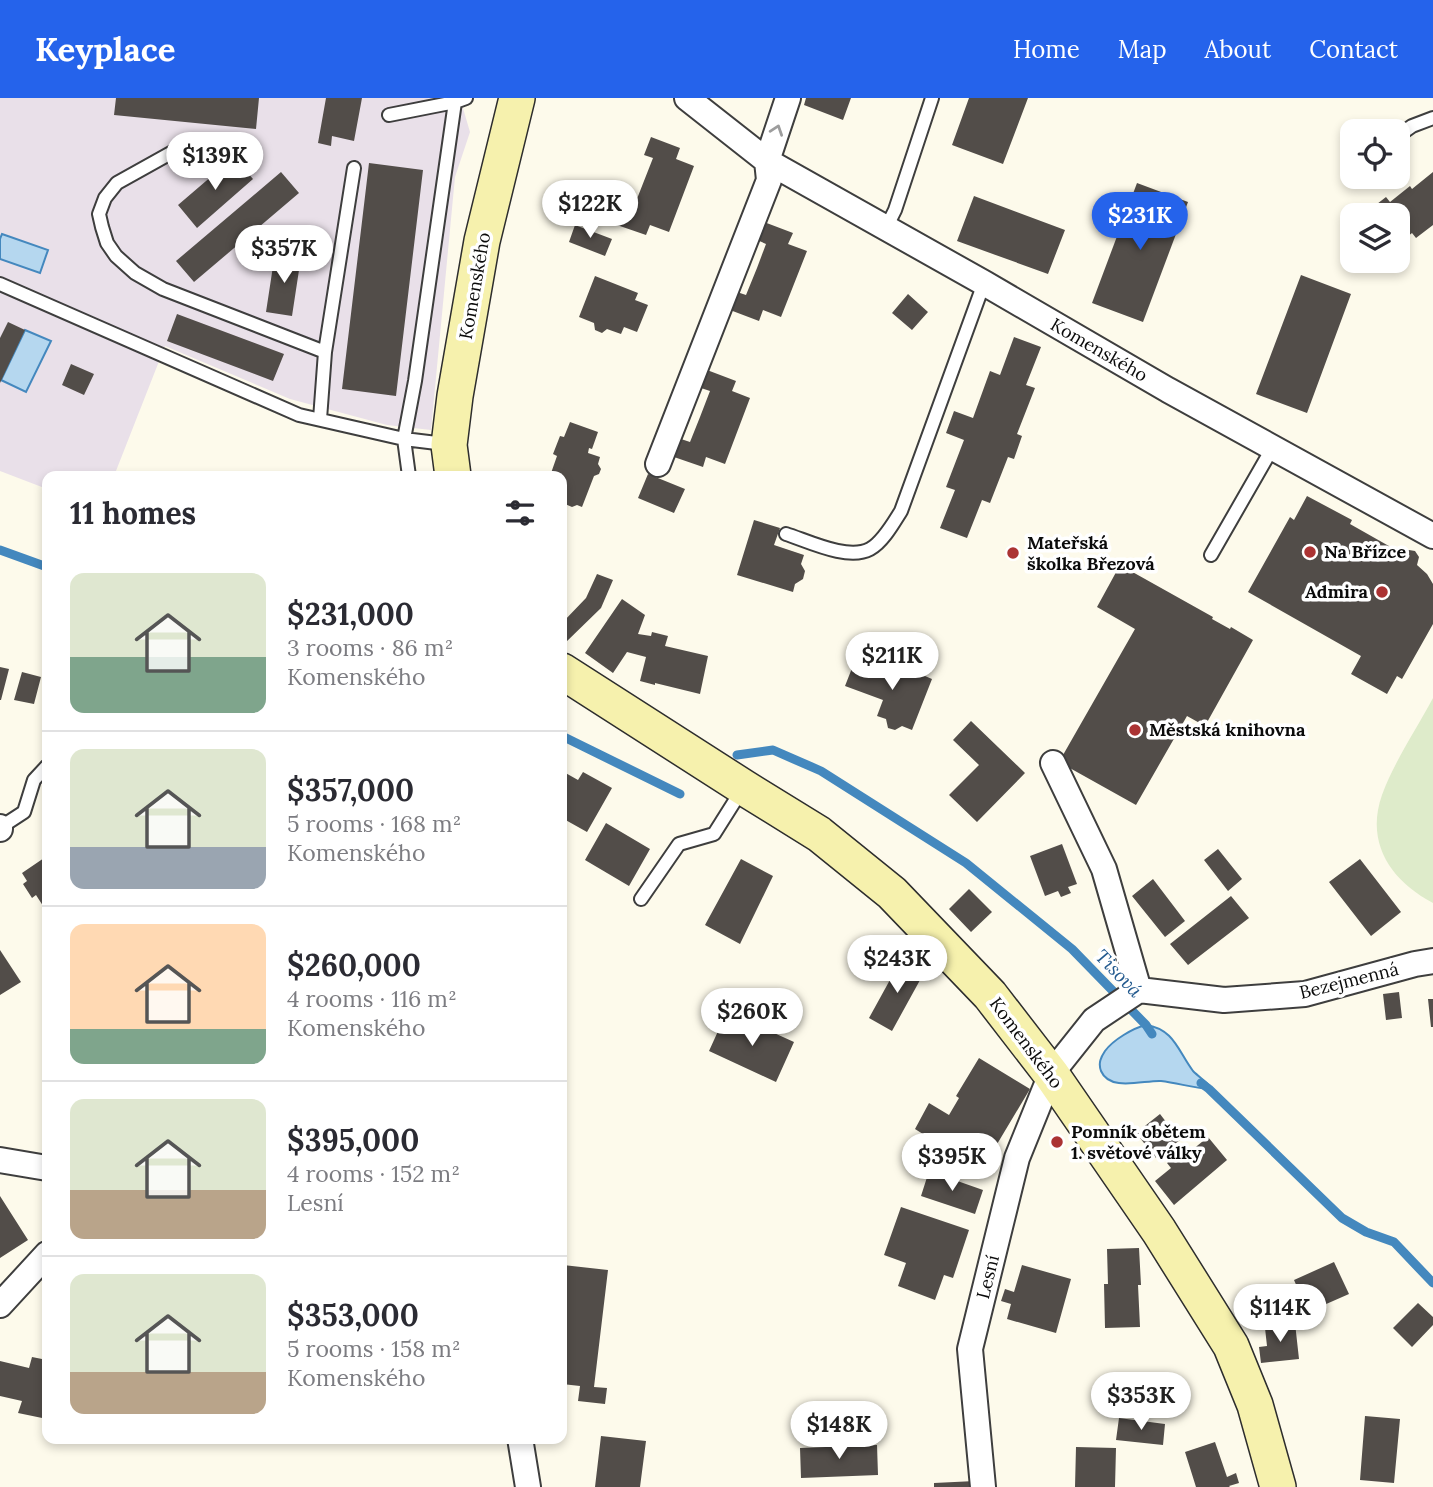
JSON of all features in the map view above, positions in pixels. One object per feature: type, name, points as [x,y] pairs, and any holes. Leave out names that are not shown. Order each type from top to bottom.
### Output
[{"type":"street","name":"Komenského","points":[[451,460],[455,396],[482,241],[517,98]]},
{"type":"street","name":"Komenského","points":[[687,98],[767,161],[1168,390],[1433,536]]},
{"type":"street","points":[[658,464],[769,180],[767,161],[788,98]]},
{"type":"street","name":"Komenského","points":[[567,674],[819,834],[891,893],[990,995],[1051,1074],[1159,1231],[1231,1346],[1255,1405],[1278,1487]]},
{"type":"street","points":[[1051,1074],[1094,1020],[1139,990],[1104,869],[1053,763]]},
{"type":"street","name":"Bezejmenná","points":[[1139,990],[1224,1000],[1305,994],[1433,961]]},
{"type":"street","name":"Lesní","points":[[983,1487],[970,1349],[1017,1158],[1051,1074]]},
{"type":"street","points":[[0,1160],[42,1167]]},
{"type":"street","points":[[0,1305],[42,1260]]},
{"type":"street","points":[[521,1444],[528,1487]]},
{"type":"lane","points":[[886,229],[895,210],[932,98]]},
{"type":"lane","points":[[389,114],[460,100],[404,439],[408,471]]},
{"type":"lane","points":[[1410,127],[1433,118]]},
{"type":"lane","points":[[187,144],[117,183],[105,198],[99,214],[107,243],[116,257],[135,273],[163,289],[325,352]]},
{"type":"lane","points":[[320,419],[325,352],[354,168]]},
{"type":"lane","points":[[786,534],[837,551],[856,553],[871,548],[888,530],[901,510],[984,283]]},
{"type":"lane","points":[[0,284],[299,415],[404,439],[451,460]]},
{"type":"lane","points":[[1211,555],[1273,447]]},
{"type":"lane","points":[[0,828],[24,812],[34,780],[42,771]]},
{"type":"lane","points":[[641,899],[678,844],[714,834],[743,787]]},
{"type":"shaded area","points":[[0,98],[460,98],[470,132],[455,177],[431,430],[387,425],[290,399],[165,346],[116,471],[42,471],[42,487],[0,471]]},
{"type":"green space","points":[[1433,698],[1433,903],[1405,884],[1394,872],[1385,859],[1377,829],[1378,813],[1387,783]]},
{"type":"water","points":[[2,234],[48,250],[40,273],[0,259]]},
{"type":"water","points":[[25,330],[51,341],[26,392],[1,380]]},
{"type":"water","points":[[1146,1025],[1169,1036],[1193,1071],[1210,1086],[1209,1089],[1161,1081],[1119,1083],[1105,1077],[1100,1065],[1105,1051],[1124,1035]]},
{"type":"building","points":[[116,98],[259,98],[256,129],[114,115]]},
{"type":"building","points":[[326,98],[362,98],[354,141],[332,136],[331,146],[318,143]]},
{"type":"building","points":[[806,98],[851,98],[843,120],[804,105]]},
{"type":"building","points":[[969,98],[1028,98],[1003,164],[952,145]]},
{"type":"building","points":[[651,137],[680,148],[676,159],[694,166],[669,232],[650,225],[646,235],[617,225],[624,207],[633,209],[653,158],[644,155]]},
{"type":"building","points":[[234,157],[253,179],[197,228],[178,205]]},
{"type":"building","points":[[369,163],[423,170],[396,396],[342,389]]},
{"type":"building","points":[[281,172],[299,193],[194,282],[176,261]]},
{"type":"building","points":[[1433,172],[1433,225],[1416,238],[1412,233],[1410,235],[1410,203],[1378,203],[1386,197],[1390,202],[1410,189],[1410,186],[1412,189]]},
{"type":"building","points":[[1137,183],[1188,202],[1143,322],[1092,303]]},
{"type":"building","points":[[974,196],[1065,230],[1048,274],[957,241]]},
{"type":"building","points":[[764,222],[793,233],[788,244],[807,251],[781,317],[763,310],[759,321],[730,310],[737,292],[746,295],[757,268],[766,244],[757,240]]},
{"type":"building","points":[[575,225],[612,239],[605,256],[569,242]]},
{"type":"building","points":[[275,253],[301,257],[292,316],[266,312]]},
{"type":"building","points":[[1301,275],[1351,294],[1307,413],[1256,394]]},
{"type":"building","points":[[595,276],[638,293],[635,300],[648,305],[637,332],[624,327],[621,334],[607,329],[602,333],[595,330],[594,323],[579,317]]},
{"type":"building","points":[[908,294],[928,312],[912,330],[892,313]]},
{"type":"building","points":[[177,314],[284,354],[273,381],[167,341]]},
{"type":"building","points":[[8,322],[25,330],[0,383],[0,338]]},
{"type":"building","points":[[1014,337],[1041,347],[1026,385],[1035,388],[1017,434],[1022,436],[1014,459],[1008,457],[990,503],[982,500],[967,538],[940,528],[955,490],[946,487],[964,440],[946,433],[954,411],[973,418],[990,371],[1000,375]]},
{"type":"building","points":[[71,364],[94,374],[84,395],[62,385]]},
{"type":"building","points":[[707,370],[736,381],[732,391],[750,398],[725,464],[706,457],[703,467],[674,457],[681,439],[690,442],[710,391],[701,388]]},
{"type":"building","points":[[570,422],[598,432],[588,453],[600,457],[598,464],[601,469],[599,474],[594,476],[582,507],[567,505],[567,471],[552,471],[557,456],[553,454],[560,436],[564,437]]},
{"type":"building","points":[[648,474],[685,489],[674,513],[638,498]]},
{"type":"building","points":[[1307,496],[1352,520],[1350,524],[1403,554],[1409,550],[1415,551],[1419,557],[1417,565],[1433,584],[1433,624],[1402,679],[1397,676],[1387,694],[1351,674],[1361,656],[1248,592],[1290,517],[1294,520]]},
{"type":"building","points":[[754,520],[780,528],[774,545],[804,555],[801,564],[805,571],[803,579],[795,584],[793,592],[737,575]]},
{"type":"building","points":[[1120,565],[1253,640],[1205,726],[1187,716],[1136,805],[1059,762],[1135,629],[1097,607]]},
{"type":"building","points":[[597,574],[613,580],[601,608],[567,641],[567,618],[586,598]]},
{"type":"building","points":[[622,599],[645,615],[638,634],[651,636],[652,632],[668,636],[665,646],[708,656],[700,694],[640,681],[646,657],[627,652],[613,673],[585,653]]},
{"type":"building","points":[[856,658],[885,669],[883,674],[892,678],[897,664],[932,679],[912,730],[902,726],[895,730],[888,728],[886,719],[877,716],[883,700],[845,686]]},
{"type":"building","points":[[0,667],[9,669],[1,700],[0,700]]},
{"type":"building","points":[[22,672],[41,677],[34,704],[14,700]]},
{"type":"building","points":[[971,721],[1025,773],[977,822],[949,795],[979,765],[953,740]]},
{"type":"building","points":[[583,772],[612,788],[587,832],[567,821],[567,774],[578,780]]},
{"type":"building","points":[[606,823],[650,849],[629,886],[585,860]]},
{"type":"building","points":[[1062,844],[1077,884],[1068,887],[1071,893],[1061,897],[1058,891],[1045,896],[1030,856]]},
{"type":"building","points":[[1218,849],[1242,879],[1228,891],[1204,860]]},
{"type":"building","points":[[42,859],[42,904],[36,895],[32,898],[23,884],[27,881],[22,873]]},
{"type":"building","points":[[741,859],[773,876],[740,944],[705,925]]},
{"type":"building","points":[[1360,859],[1401,912],[1371,936],[1329,882]]},
{"type":"building","points":[[1153,879],[1185,921],[1165,937],[1132,896]]},
{"type":"building","points":[[969,889],[992,912],[971,932],[949,909]]},
{"type":"building","points":[[1231,896],[1249,918],[1188,965],[1170,944]]},
{"type":"building","points":[[0,950],[21,982],[0,995]]},
{"type":"building","points":[[902,958],[925,971],[892,1031],[869,1018]]},
{"type":"building","points":[[1399,992],[1402,1018],[1386,1020],[1383,994]]},
{"type":"building","points":[[1428,999],[1433,999],[1433,1027],[1431,1027]]},
{"type":"building","points":[[724,1018],[746,1028],[748,1021],[794,1042],[776,1082],[709,1051]]},
{"type":"building","points":[[979,1058],[1030,1089],[981,1171],[915,1129],[929,1103],[949,1115],[959,1098],[956,1096]]},
{"type":"building","points":[[1160,1114],[1180,1140],[1156,1158],[1136,1133]]},
{"type":"building","points":[[1208,1137],[1227,1160],[1174,1205],[1155,1181],[1171,1168],[1167,1163],[1177,1155],[1181,1159]]},
{"type":"building","points":[[929,1171],[983,1190],[975,1214],[921,1196]]},
{"type":"building","points":[[0,1196],[28,1240],[0,1258]]},
{"type":"building","points":[[901,1207],[969,1230],[953,1278],[944,1275],[935,1300],[898,1286],[906,1263],[884,1255]]},
{"type":"building","points":[[1139,1248],[1140,1327],[1105,1328],[1104,1284],[1108,1284],[1107,1249]]},
{"type":"building","points":[[1334,1262],[1349,1294],[1308,1312],[1294,1280]]},
{"type":"building","points":[[567,1265],[608,1270],[594,1387],[607,1388],[605,1404],[578,1401],[580,1386],[567,1385]]},
{"type":"building","points":[[1022,1265],[1071,1279],[1056,1333],[1007,1319],[1011,1304],[1001,1301],[1005,1289],[1014,1292]]},
{"type":"building","points":[[1259,1285],[1263,1296],[1247,1304],[1241,1293]]},
{"type":"building","points":[[1418,1303],[1433,1317],[1433,1325],[1412,1347],[1393,1328]]},
{"type":"building","points":[[1295,1323],[1299,1359],[1261,1363],[1259,1347],[1267,1346],[1265,1328]]},
{"type":"building","points":[[32,1357],[42,1359],[42,1418],[18,1413],[22,1401],[0,1396],[0,1361],[29,1368]]},
{"type":"building","points":[[1365,1416],[1400,1419],[1394,1483],[1360,1480]]},
{"type":"building","points":[[1119,1418],[1165,1424],[1163,1445],[1116,1440]]},
{"type":"building","points":[[601,1436],[646,1441],[640,1487],[595,1487]]},
{"type":"building","points":[[1215,1442],[1227,1477],[1236,1473],[1239,1483],[1230,1487],[1196,1487],[1185,1452]]},
{"type":"building","points":[[877,1445],[878,1475],[801,1478],[800,1448]]},
{"type":"building","points":[[1076,1447],[1116,1448],[1115,1487],[1075,1487]]},
{"type":"building","points":[[975,1481],[975,1487],[934,1487],[934,1483]]},
{"type":"waterway","name":"Tisová","points":[[0,550],[42,565]]},
{"type":"waterway","name":"Tisová","points":[[567,738],[680,794]]},
{"type":"waterway","name":"Tisová","points":[[737,755],[773,750],[821,771],[966,863],[1072,949],[1152,1034]]},
{"type":"waterway","name":"Tisová","points":[[1201,1083],[1342,1218],[1366,1232],[1394,1242],[1433,1283]]},
{"type":"place","name":"Na Břízce","points":[[1310,552]]},
{"type":"place","name":"Mateřská školka Březová","points":[[1013,553]]},
{"type":"place","name":"Admira","points":[[1382,592]]},
{"type":"place","name":"Městská knihovna","points":[[1135,730]]},
{"type":"place","name":"Pomník obětem 1. světové války","points":[[1057,1142]]}]
